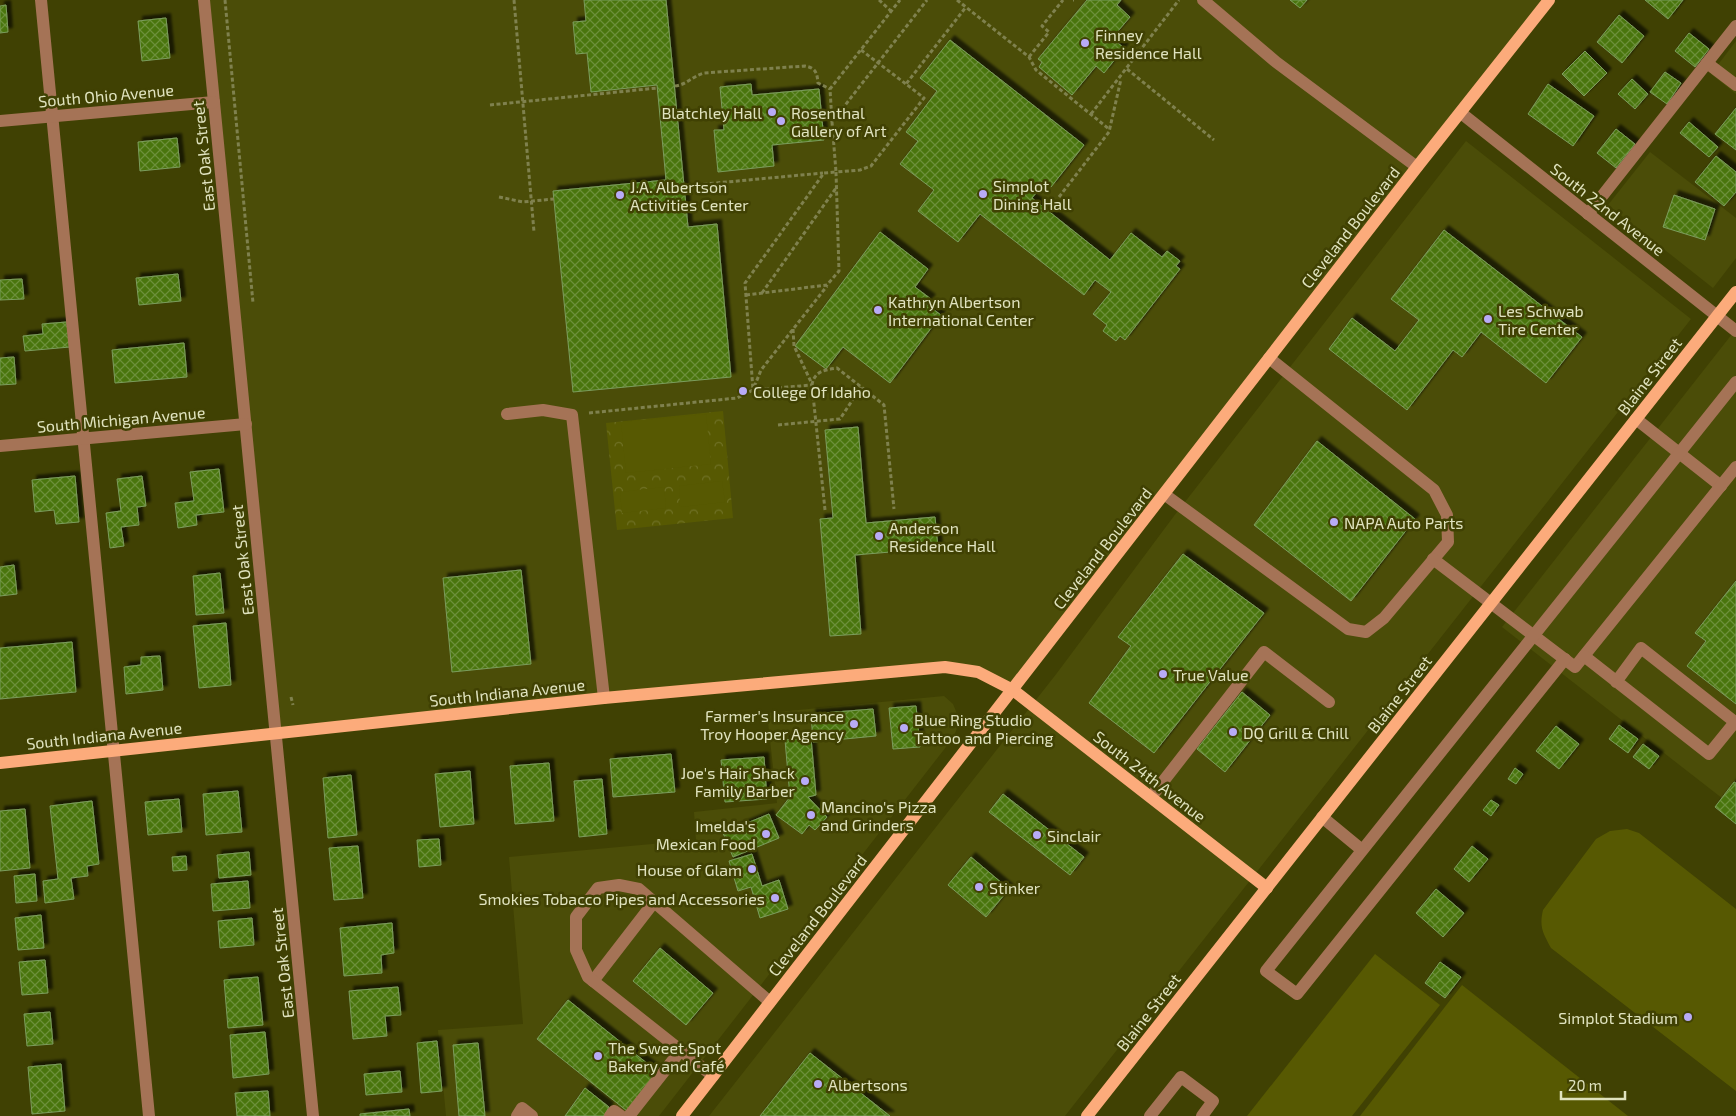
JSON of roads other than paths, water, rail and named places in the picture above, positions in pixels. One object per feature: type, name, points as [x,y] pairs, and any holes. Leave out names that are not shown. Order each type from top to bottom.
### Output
[{"type":"main road","name":"Cleveland Boulevard","points":[[682,1116],[1417,167],[1549,0]]},
{"type":"main road","name":"Blaine Street","points":[[1087,1116],[1736,292]]},
{"type":"main road","name":"South Indiana Avenue","points":[[0,763],[604,698],[945,667],[978,672],[1013,690]]},
{"type":"main road","name":"South 24th Avenue","points":[[1013,690],[1267,888]]},
{"type":"street","points":[[41,0],[149,1116]]},
{"type":"street","name":"East Oak Street","points":[[204,0],[313,1116]]},
{"type":"street","points":[[1203,0],[1276,62],[1417,167]]},
{"type":"street","points":[[1588,214],[1736,26]]},
{"type":"street","points":[[1707,63],[1736,85]]},
{"type":"street","name":"South Ohio Avenue","points":[[0,121],[214,102]]},
{"type":"street","name":"South 22nd Avenue","points":[[1461,113],[1736,331]]},
{"type":"street","points":[[1164,494],[1348,630],[1366,632],[1384,618],[1448,542],[1447,515],[1434,490],[1269,358]]},
{"type":"street","points":[[1565,659],[1297,994],[1266,971],[1736,382]]},
{"type":"street","points":[[507,414],[543,410],[572,415],[604,698]]},
{"type":"street","points":[[1636,419],[1721,486]]},
{"type":"street","name":"South Michigan Avenue","points":[[0,446],[246,424]]},
{"type":"street","points":[[1433,559],[1575,667],[1736,467]]},
{"type":"street","points":[[1584,656],[1616,682],[1709,754],[1735,722],[1641,648],[1616,682]]},
{"type":"street","points":[[1150,797],[1264,652],[1330,702]]},
{"type":"street","points":[[1322,817],[1362,850]]},
{"type":"street","points":[[713,1076],[588,977],[576,950],[576,917],[598,888],[619,884],[639,890],[770,1002]]},
{"type":"street","points":[[593,981],[654,902]]},
{"type":"street","points":[[629,1116],[680,1050]]},
{"type":"street","points":[[1150,1116],[1181,1077],[1213,1101],[1202,1116]]},
{"type":"street","points":[[517,1116],[522,1108],[532,1116]]},
{"type":"street","points":[[610,1116],[614,1111],[621,1116]]},
{"type":"place","name":"Finney Residence Hall","points":[[1085,43]]},
{"type":"place","name":"Blatchley Hall","points":[[772,112]]},
{"type":"place","name":"Rosenthal Gallery of Art","points":[[781,121]]},
{"type":"place","name":"Simplot Dining Hall","points":[[983,194]]},
{"type":"place","name":"J.A. Albertson Activities Center","points":[[620,195]]},
{"type":"place","name":"Kathryn Albertson International Center","points":[[878,310]]},
{"type":"place","name":"Les Schwab Tire Center","points":[[1488,319]]},
{"type":"place","name":"College Of Idaho","points":[[743,391]]},
{"type":"place","name":"NAPA Auto Parts","points":[[1334,522]]},
{"type":"place","name":"Anderson Residence Hall","points":[[879,536]]},
{"type":"place","name":"True Value","points":[[1163,674]]},
{"type":"place","name":"Farmer's Insurance Troy Hooper Agency","points":[[854,724]]},
{"type":"place","name":"Blue Ring Studio Tattoo and Piercing","points":[[904,728]]},
{"type":"place","name":"DQ Grill & Chill","points":[[1233,732]]},
{"type":"place","name":"Joe's Hair Shack Family Barber","points":[[805,781]]},
{"type":"place","name":"Mancino's Pizza and Grinders","points":[[811,815]]},
{"type":"place","name":"Imelda's Mexican Food","points":[[766,834]]},
{"type":"place","name":"Sinclair","points":[[1037,835]]},
{"type":"place","name":"House of Glam","points":[[752,869]]},
{"type":"place","name":"Stinker","points":[[979,887]]},
{"type":"place","name":"Smokies Tobacco Pipes and Accessories","points":[[775,898]]},
{"type":"place","name":"Simplot Stadium","points":[[1688,1017]]},
{"type":"place","name":"The Sweet Spot Bakery and Café","points":[[598,1056]]},
{"type":"place","name":"Albertsons","points":[[818,1084]]}]
